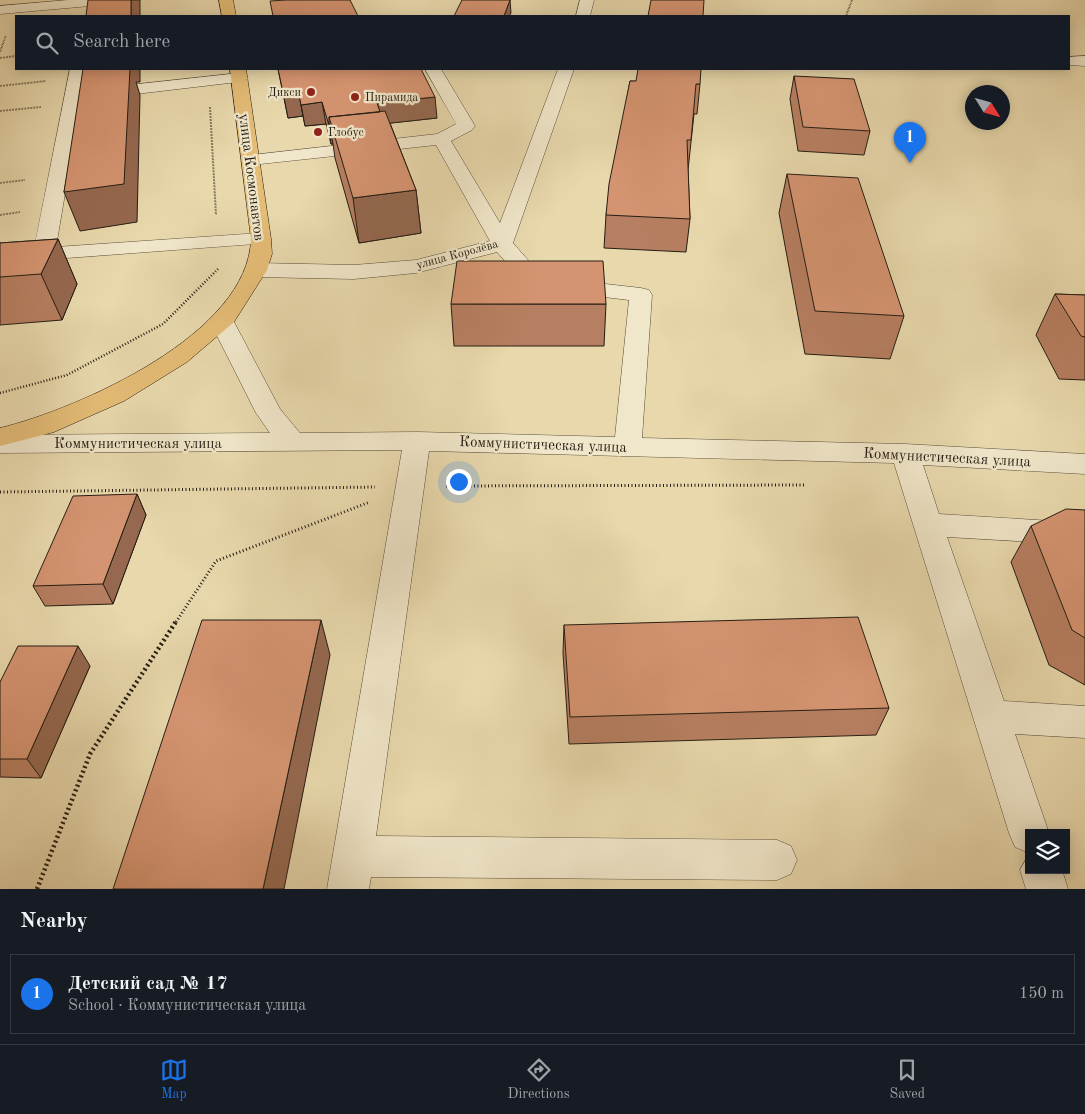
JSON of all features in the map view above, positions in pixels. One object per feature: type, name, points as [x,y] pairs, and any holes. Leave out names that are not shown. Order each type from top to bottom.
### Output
[{"type":"main road","points":[[226,0],[229,15]]},
{"type":"main road","name":"улица Космонавтов","points":[[0,437],[44,426],[115,395],[178,357],[222,322],[256,270],[261,254],[262,239],[239,73]]},
{"type":"street","points":[[583,15],[587,0]]},
{"type":"street","points":[[0,10],[88,1],[87,15]]},
{"type":"street","points":[[1070,60],[1085,61]]},
{"type":"street","points":[[251,160],[441,140],[466,126],[434,70]]},
{"type":"street","name":"улица Королёва","points":[[256,270],[354,272],[416,266],[502,244],[566,70]]},
{"type":"street","points":[[44,254],[77,73]]},
{"type":"street","points":[[72,100],[239,73]]},
{"type":"street","points":[[441,140],[502,244],[536,283],[641,295],[628,447]]},
{"type":"street","points":[[0,258],[262,239]]},
{"type":"street","points":[[222,322],[269,413],[292,441]]},
{"type":"street","points":[[417,441],[350,873],[778,860]]},
{"type":"street","name":"Коммунистическая улица","points":[[0,444],[417,441],[905,454],[1085,464]]},
{"type":"street","points":[[905,454],[1028,829]]},
{"type":"street","points":[[927,524],[1085,534]]},
{"type":"street","points":[[990,716],[1085,722]]},
{"type":"street","points":[[1042,874],[1047,889]]},
{"type":"path","points":[[846,15],[852,0]]},
{"type":"path","points":[[0,58],[15,56]]},
{"type":"path","points":[[0,86],[77,73]]},
{"type":"path","points":[[0,111],[72,100]]},
{"type":"path","points":[[0,492],[410,486],[806,485]]},
{"type":"path","points":[[37,889],[90,754],[216,561],[410,486]]},
{"type":"building","points":[[88,0],[131,0],[131,15],[86,15]]},
{"type":"building","points":[[350,0],[358,15],[273,15],[270,1]]},
{"type":"building","points":[[462,0],[510,0],[504,15],[454,15]]},
{"type":"building","points":[[651,0],[704,0],[703,15],[648,15]]},
{"type":"building","points":[[83,70],[130,70],[124,184],[64,192]]},
{"type":"building","name":"Пирамида","points":[[278,70],[422,70],[435,97],[377,103],[380,112],[329,117],[328,122],[322,102],[301,105],[299,95],[284,97]]},
{"type":"building","points":[[638,70],[701,70],[700,84],[696,84],[691,140],[687,140],[690,219],[606,215],[609,184],[630,81],[636,81]]},
{"type":"building","points":[[794,76],[854,79],[870,131],[803,127]]},
{"type":"building","points":[[385,111],[416,190],[353,198],[329,117]]},
{"type":"building","points":[[787,174],[858,178],[904,316],[815,311]]},
{"type":"building","points":[[58,239],[41,274],[0,277],[0,243]]},
{"type":"building","points":[[457,261],[603,261],[606,304],[451,304]]},
{"type":"building","points":[[1055,294],[1085,295],[1085,337],[1081,336]]},
{"type":"building","points":[[137,494],[103,584],[33,586],[73,496]]},
{"type":"building","points":[[1066,509],[1085,510],[1085,638],[1072,630],[1031,526]]},
{"type":"building","points":[[858,617],[889,708],[570,717],[564,625]]},
{"type":"building","points":[[202,620],[321,620],[263,889],[113,889]]},
{"type":"building","points":[[18,646],[78,646],[27,759],[0,759],[0,682]]},
{"type":"place","name":"Дикси","points":[[311,92]]},
{"type":"place","name":"Пирамида","points":[[355,97]]},
{"type":"place","name":"Глобус","points":[[318,132]]},
{"type":"place","name":"Детский сад № 17","points":[[910,163]]}]
